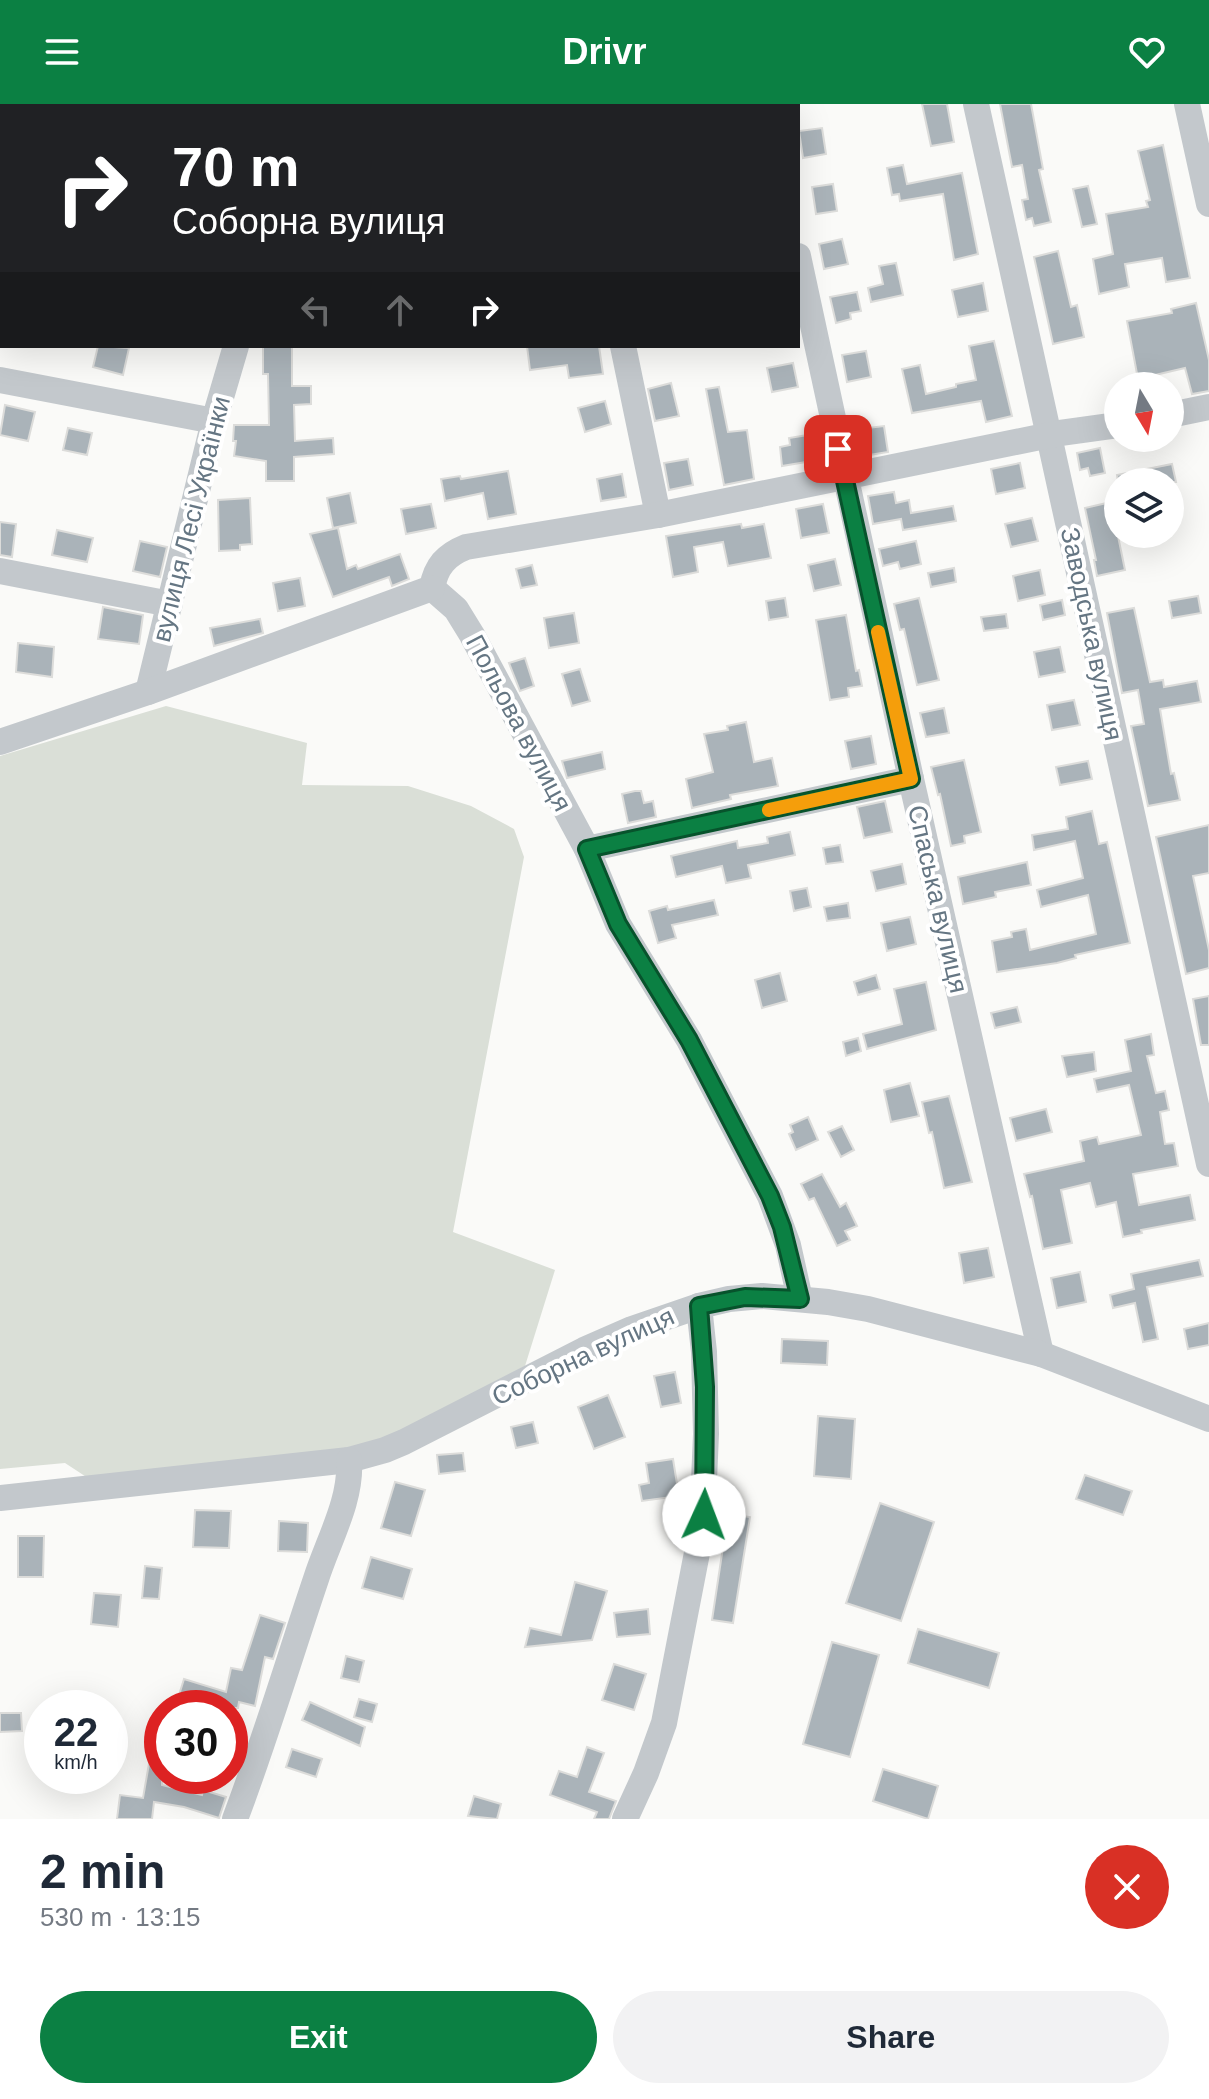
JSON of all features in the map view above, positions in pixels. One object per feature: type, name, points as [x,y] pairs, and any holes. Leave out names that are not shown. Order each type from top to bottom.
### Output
[{"type":"street","name":"Заводська вулиця","points":[[976,104],[1209,1164]]},
{"type":"street","points":[[1187,104],[1209,204]]},
{"type":"street","name":"Спаська вулиця","points":[[800,266],[844,477],[1041,1354]]},
{"type":"street","name":"вулиця Лесі Українки","points":[[148,692],[214,421],[235,348]]},
{"type":"street","points":[[623,348],[658,515]]},
{"type":"street","points":[[0,380],[214,421]]},
{"type":"street","points":[[1184,412],[1209,407]]},
{"type":"street","points":[[0,742],[148,692],[432,588],[439,565],[455,551],[466,547],[658,515],[1048,435],[1104,427]]},
{"type":"street","points":[[0,571],[170,604]]},
{"type":"street","name":"Польова вулиця","points":[[432,588],[456,609],[472,635],[587,849],[618,924],[689,1040],[770,1196],[782,1227],[800,1299]]},
{"type":"street","points":[[587,849],[911,779]]},
{"type":"street","name":"Соборна вулиця","points":[[0,1498],[203,1478],[369,1456],[404,1442],[610,1338],[699,1306],[745,1297],[800,1299],[868,1309],[1041,1354],[1209,1419]]},
{"type":"street","points":[[625,1819],[664,1723],[702,1527],[706,1434],[704,1352],[699,1306]]},
{"type":"street","points":[[235,1819],[347,1490],[349,1460]]},
{"type":"shaded area","points":[[166,706],[307,743],[302,785],[408,786],[471,806],[514,829],[524,857],[453,1232],[555,1270],[525,1366],[370,1448],[94,1482],[65,1463],[0,1469],[0,756]]},
{"type":"building","points":[[922,104],[947,104],[954,142],[931,146]]},
{"type":"building","points":[[1000,104],[1031,104],[1043,169],[1039,170],[1051,222],[1034,226],[1032,218],[1026,220],[1022,200],[1028,199],[1022,165],[1012,167]]},
{"type":"building","points":[[822,128],[826,154],[803,158],[800,131]]},
{"type":"building","points":[[1163,145],[1190,278],[1166,282],[1162,258],[1125,264],[1129,287],[1099,294],[1093,259],[1113,254],[1106,214],[1148,207],[1146,201],[1150,200],[1138,151]]},
{"type":"building","points":[[903,165],[907,184],[962,173],[978,254],[954,260],[943,194],[900,201],[899,194],[892,195],[887,168]]},
{"type":"building","points":[[833,184],[837,211],[816,214],[812,187]]},
{"type":"building","points":[[1088,186],[1097,224],[1082,227],[1073,189]]},
{"type":"building","points":[[842,239],[848,264],[824,269],[819,244]]},
{"type":"building","points":[[1058,251],[1071,307],[1077,305],[1084,337],[1053,344],[1034,257]]},
{"type":"building","points":[[896,263],[903,295],[871,302],[868,288],[883,284],[879,266]]},
{"type":"building","points":[[983,283],[988,311],[958,317],[952,290]]},
{"type":"building","points":[[857,292],[861,311],[850,313],[851,319],[836,323],[830,297]]},
{"type":"building","points":[[1196,303],[1209,360],[1209,391],[1192,394],[1185,368],[1168,372],[1137,372],[1127,321],[1172,313],[1171,309]]},
{"type":"building","points":[[994,341],[1012,416],[986,422],[981,401],[912,413],[902,369],[920,365],[926,394],[956,387],[956,384],[976,380],[969,346]]},
{"type":"building","points":[[98,348],[129,348],[123,375],[93,367]]},
{"type":"building","points":[[263,348],[292,348],[292,386],[311,386],[311,404],[294,405],[295,441],[333,438],[334,454],[294,457],[294,481],[266,481],[266,461],[234,456],[234,425],[269,425],[268,374],[263,374]]},
{"type":"building","points":[[527,348],[599,348],[603,374],[569,378],[567,365],[530,370]]},
{"type":"building","points":[[866,351],[871,377],[847,382],[842,355]]},
{"type":"building","points":[[793,363],[798,387],[772,392],[767,368]]},
{"type":"building","points":[[671,383],[679,416],[655,421],[648,389]]},
{"type":"building","points":[[719,387],[728,432],[747,430],[754,479],[724,485],[706,389]]},
{"type":"building","points":[[605,401],[611,424],[585,432],[578,408]]},
{"type":"building","points":[[5,405],[35,412],[28,441],[0,435]]},
{"type":"building","points":[[884,426],[888,452],[863,456],[859,429]]},
{"type":"building","points":[[68,428],[92,433],[87,455],[63,450]]},
{"type":"building","points":[[808,435],[812,461],[782,466],[780,447],[790,445],[789,438]]},
{"type":"building","points":[[1100,448],[1104,473],[1090,476],[1088,468],[1080,470],[1077,453]]},
{"type":"building","points":[[688,459],[693,485],[669,490],[664,463]]},
{"type":"building","points":[[1020,463],[1025,488],[996,494],[991,469]]},
{"type":"building","points":[[1172,464],[1173,468],[1152,468]]},
{"type":"building","points":[[508,471],[516,514],[488,519],[483,493],[445,501],[441,479]]},
{"type":"building","points":[[622,474],[626,497],[601,501],[597,479]]},
{"type":"building","points":[[894,492],[896,503],[909,500],[911,513],[953,506],[956,521],[903,530],[901,519],[873,524],[868,496]]},
{"type":"building","points":[[350,493],[356,523],[333,528],[327,498]]},
{"type":"building","points":[[250,498],[252,544],[240,545],[240,550],[219,551],[218,500]]},
{"type":"building","points":[[431,504],[436,528],[406,534],[401,509]]},
{"type":"building","points":[[823,504],[829,533],[801,538],[796,509]]},
{"type":"building","points":[[1104,504],[1104,548],[1120,548],[1125,570],[1097,576],[1085,508]]},
{"type":"building","points":[[1032,518],[1038,541],[1011,547],[1005,524]]},
{"type":"building","points":[[0,522],[16,524],[12,557],[0,555]]},
{"type":"building","points":[[741,524],[742,528],[764,524],[771,558],[728,566],[723,542],[694,547],[698,572],[673,577],[666,536]]},
{"type":"building","points":[[338,528],[347,569],[356,565],[358,569],[400,554],[409,579],[392,586],[389,577],[333,597],[310,534]]},
{"type":"building","points":[[57,530],[93,538],[87,562],[52,555]]},
{"type":"building","points":[[140,541],[167,547],[160,577],[133,571]]},
{"type":"building","points":[[916,541],[921,564],[900,569],[898,562],[883,566],[879,549]]},
{"type":"building","points":[[835,559],[841,585],[814,591],[808,565]]},
{"type":"building","points":[[532,565],[537,585],[521,588],[516,569]]},
{"type":"building","points":[[954,568],[956,582],[931,587],[928,573]]},
{"type":"building","points":[[1040,570],[1045,595],[1018,601],[1013,576]]},
{"type":"building","points":[[300,578],[305,606],[278,611],[273,583]]},
{"type":"building","points":[[1198,596],[1201,613],[1172,618],[1169,601]]},
{"type":"building","points":[[785,598],[788,617],[769,620],[766,601]]},
{"type":"building","points":[[919,598],[939,680],[917,685],[904,629],[900,630],[894,604]]},
{"type":"building","points":[[1062,600],[1065,615],[1043,620],[1040,605]]},
{"type":"building","points":[[103,607],[143,615],[139,644],[98,639]]},
{"type":"building","points":[[1134,608],[1150,682],[1163,680],[1164,687],[1197,681],[1201,702],[1160,709],[1171,774],[1174,773],[1180,800],[1148,806],[1131,726],[1144,724],[1138,690],[1122,693],[1107,613]]},
{"type":"building","points":[[574,613],[579,643],[549,648],[544,618]]},
{"type":"building","points":[[1006,614],[1008,628],[984,631],[981,617]]},
{"type":"building","points":[[846,615],[856,671],[859,670],[862,686],[848,688],[849,697],[830,700],[816,620]]},
{"type":"building","points":[[260,619],[263,633],[214,646],[210,628]]},
{"type":"building","points":[[18,643],[54,647],[52,677],[16,672]]},
{"type":"building","points":[[1060,647],[1065,672],[1039,677],[1034,652]]},
{"type":"building","points":[[525,658],[534,686],[520,691],[509,663]]},
{"type":"building","points":[[580,669],[590,701],[572,706],[562,674]]},
{"type":"building","points":[[1074,700],[1080,725],[1052,730],[1047,705]]},
{"type":"building","points":[[944,708],[949,733],[926,737],[920,713]]},
{"type":"building","points":[[746,722],[754,762],[772,758],[778,786],[730,795],[731,799],[692,808],[686,779],[713,772],[704,734],[728,730],[727,726]]},
{"type":"building","points":[[871,736],[876,764],[851,769],[845,741]]},
{"type":"building","points":[[602,752],[605,769],[567,778],[562,761]]},
{"type":"building","points":[[964,760],[981,832],[964,836],[965,843],[951,846],[931,767]]},
{"type":"building","points":[[1088,761],[1092,779],[1060,785],[1056,767]]},
{"type":"building","points":[[641,791],[644,803],[653,801],[656,817],[628,823],[622,794]]},
{"type":"building","points":[[885,801],[892,832],[864,838],[857,807]]},
{"type":"building","points":[[1092,811],[1099,844],[1107,842],[1130,943],[1075,955],[1076,958],[1057,963],[997,972],[992,941],[1012,937],[1011,932],[1026,929],[1030,950],[1096,934],[1088,895],[1041,907],[1037,890],[1083,878],[1075,841],[1034,850],[1032,835],[1068,829],[1066,817]]},
{"type":"building","points":[[1209,825],[1209,873],[1193,876],[1209,950],[1209,968],[1186,974],[1156,837]]},
{"type":"building","points":[[790,832],[795,855],[748,865],[751,878],[726,883],[722,866],[676,877],[671,856],[737,841],[738,848],[768,843],[767,837]]},
{"type":"building","points":[[840,845],[843,862],[826,864],[823,848]]},
{"type":"building","points":[[1027,862],[1031,885],[995,892],[996,897],[963,904],[958,877]]},
{"type":"building","points":[[902,864],[906,884],[876,891],[871,871]]},
{"type":"building","points":[[807,888],[811,907],[794,911],[790,891]]},
{"type":"building","points":[[714,900],[718,915],[672,925],[676,938],[658,943],[649,911]]},
{"type":"building","points":[[848,903],[850,918],[827,921],[824,907]]},
{"type":"building","points":[[910,917],[916,944],[887,951],[881,923]]},
{"type":"building","points":[[780,973],[787,1001],[762,1008],[755,980]]},
{"type":"building","points":[[876,975],[880,989],[858,995],[854,982]]},
{"type":"building","points":[[926,982],[936,1030],[867,1049],[863,1034],[902,1024],[894,989]]},
{"type":"building","points":[[1209,996],[1209,1045],[1201,1045],[1193,999]]},
{"type":"building","points":[[1017,1007],[1021,1022],[995,1028],[991,1013]]},
{"type":"building","points":[[1151,1034],[1154,1055],[1147,1056],[1156,1093],[1165,1091],[1169,1110],[1160,1112],[1165,1144],[1174,1143],[1178,1166],[1133,1174],[1139,1205],[1190,1195],[1195,1220],[1141,1230],[1142,1233],[1123,1237],[1116,1202],[1096,1207],[1090,1183],[1061,1190],[1072,1243],[1043,1249],[1024,1174],[1084,1161],[1080,1141],[1097,1137],[1099,1144],[1141,1135],[1129,1085],[1097,1092],[1094,1079],[1131,1071],[1125,1040]]},
{"type":"building","points":[[858,1038],[861,1051],[846,1056],[843,1042]]},
{"type":"building","points":[[1094,1052],[1096,1071],[1067,1077],[1062,1056]]},
{"type":"building","points":[[910,1083],[919,1116],[891,1122],[884,1090]]},
{"type":"building","points":[[949,1096],[972,1182],[944,1188],[922,1102]]},
{"type":"building","points":[[1046,1109],[1052,1132],[1016,1141],[1010,1118]]},
{"type":"building","points":[[808,1117],[818,1140],[796,1150],[789,1134],[793,1132],[790,1125]]},
{"type":"building","points":[[842,1126],[854,1150],[841,1157],[828,1132]]},
{"type":"building","points":[[822,1174],[840,1207],[846,1203],[857,1226],[845,1231],[850,1240],[837,1246],[814,1198],[809,1200],[801,1184]]},
{"type":"building","points":[[988,1248],[994,1277],[964,1283],[959,1253]]},
{"type":"building","points":[[1199,1260],[1203,1276],[1147,1287],[1158,1339],[1143,1342],[1135,1303],[1113,1308],[1110,1295],[1134,1289],[1131,1274]]},
{"type":"building","points":[[1080,1272],[1086,1302],[1057,1308],[1051,1278]]},
{"type":"building","points":[[1209,1323],[1209,1345],[1188,1349],[1184,1329]]},
{"type":"building","points":[[782,1339],[828,1341],[827,1365],[781,1363]]},
{"type":"building","points":[[675,1372],[681,1403],[661,1407],[654,1376]]},
{"type":"building","points":[[608,1395],[625,1437],[594,1449],[578,1407]]},
{"type":"building","points":[[818,1416],[855,1419],[851,1479],[814,1476]]},
{"type":"building","points":[[533,1422],[538,1443],[516,1448],[511,1427]]},
{"type":"building","points":[[463,1453],[465,1471],[439,1474],[437,1455]]},
{"type":"building","points":[[673,1459],[679,1496],[642,1501],[639,1485],[649,1483],[646,1463]]},
{"type":"building","points":[[1085,1475],[1132,1491],[1123,1515],[1076,1499]]},
{"type":"building","points":[[395,1482],[425,1490],[411,1536],[381,1528]]},
{"type":"building","points":[[880,1503],[934,1522],[901,1621],[846,1603]]},
{"type":"building","points":[[195,1510],[231,1511],[229,1548],[193,1547]]},
{"type":"building","points":[[728,1514],[750,1517],[733,1623],[712,1620]]},
{"type":"building","points":[[279,1521],[308,1523],[307,1552],[278,1551]]},
{"type":"building","points":[[18,1536],[44,1536],[43,1577],[18,1577]]},
{"type":"building","points":[[371,1557],[412,1569],[403,1599],[362,1588]]},
{"type":"building","points":[[145,1566],[162,1568],[159,1599],[142,1598]]},
{"type":"building","points":[[575,1582],[607,1591],[592,1640],[525,1647],[530,1628],[561,1635]]},
{"type":"building","points":[[94,1593],[121,1595],[118,1627],[91,1624]]},
{"type":"building","points":[[648,1609],[650,1634],[617,1637],[614,1613]]},
{"type":"building","points":[[260,1615],[285,1623],[273,1659],[265,1657],[255,1706],[248,1704],[248,1690],[226,1690],[231,1668],[242,1670]]},
{"type":"building","points":[[918,1629],[999,1653],[989,1688],[908,1663]]},
{"type":"building","points":[[832,1642],[879,1655],[850,1757],[803,1744]]},
{"type":"building","points":[[346,1656],[364,1661],[359,1682],[341,1678]]},
{"type":"building","points":[[614,1664],[646,1674],[634,1710],[602,1700]]},
{"type":"building","points":[[184,1679],[220,1690],[181,1690]]},
{"type":"building","points":[[359,1699],[377,1704],[372,1722],[354,1717]]},
{"type":"building","points":[[310,1702],[365,1727],[360,1746],[302,1720]]},
{"type":"building","points":[[0,1713],[21,1713],[22,1731],[0,1732]]},
{"type":"building","points":[[587,1747],[604,1753],[589,1792],[616,1801],[609,1819],[594,1819],[597,1812],[550,1795],[559,1771],[577,1777]]},
{"type":"building","points":[[292,1749],[322,1759],[316,1777],[286,1767]]},
{"type":"building","points":[[883,1769],[938,1786],[928,1819],[873,1801]]},
{"type":"building","points":[[144,1792],[216,1794],[226,1797],[219,1818],[154,1802],[152,1819],[117,1819],[120,1795],[143,1798]]},
{"type":"building","points":[[474,1796],[501,1804],[497,1819],[468,1816]]},
{"type":"slow traffic","points":[[769,810],[911,779],[878,632]]},
{"type":"route","points":[[704,1515],[705,1387],[699,1306],[745,1297],[800,1299],[782,1227],[770,1196],[689,1040],[618,924],[587,849],[911,779],[838,449]]}]
